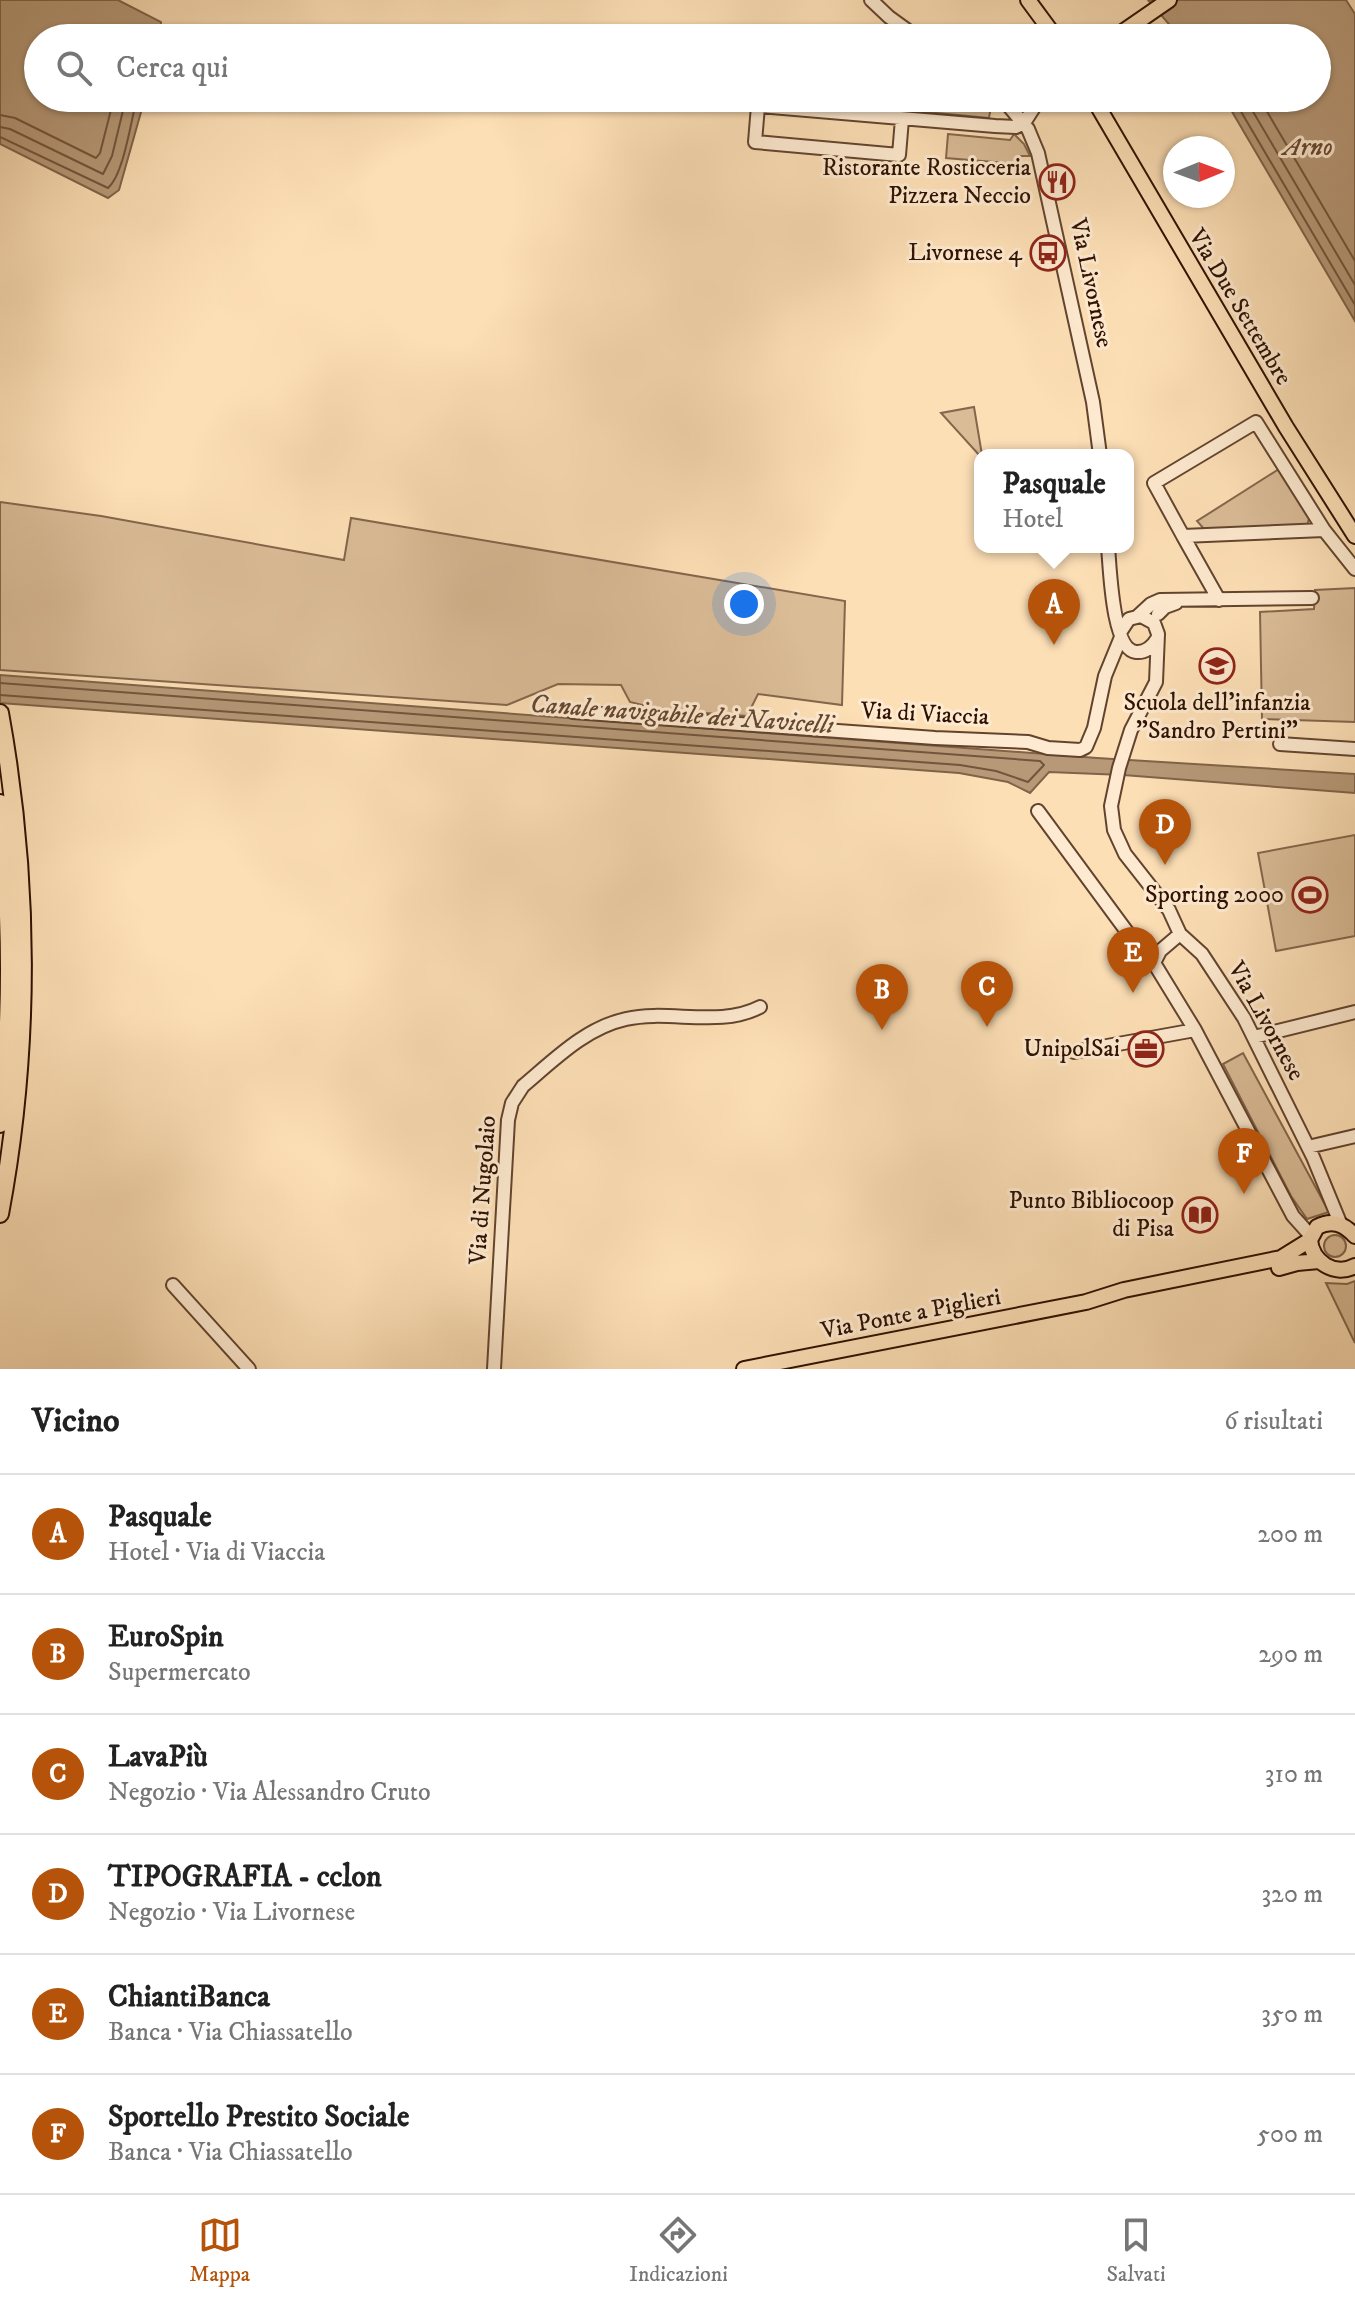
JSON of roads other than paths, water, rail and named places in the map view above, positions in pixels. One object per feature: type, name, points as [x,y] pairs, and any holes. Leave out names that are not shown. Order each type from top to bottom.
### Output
[{"type":"highway","points":[[0,713],[17,828],[23,955],[17,1093],[0,1214]]},
{"type":"highway","points":[[0,803],[10,958],[0,1124]]},
{"type":"main road","points":[[1028,0],[1045,24]]},
{"type":"main road","points":[[1134,24],[1169,0]]},
{"type":"main road","points":[[1040,18],[1040,24]]},
{"type":"main road","name":"Via Due Settembre","points":[[1101,112],[1286,427],[1355,536]]},
{"type":"main road","name":"Via Ponte a Piglieri","points":[[744,1369],[1086,1302],[1124,1290],[1281,1258],[1310,1238],[1317,1227],[1323,1224],[1341,1225]]},
{"type":"main road","points":[[1341,1225],[1355,1236]]},
{"type":"main road","points":[[1310,1238],[1319,1261]]},
{"type":"main road","name":"Via Ponte a Piglieri","points":[[1086,1302],[1108,1302],[1297,1263],[1319,1261],[1337,1270],[1355,1266]]},
{"type":"street","points":[[871,0],[899,24]]},
{"type":"street","points":[[758,112],[755,142],[899,155],[902,119]]},
{"type":"street","points":[[824,112],[1005,127],[1024,123],[1031,112]]},
{"type":"street","name":"Via Livornese","points":[[1014,112],[1024,123],[1038,153],[1093,402],[1099,449]]},
{"type":"street","points":[[1219,600],[1154,483],[1256,422],[1324,530],[1355,569]]},
{"type":"street","points":[[1183,536],[1324,530]]},
{"type":"street","points":[[1108,553],[1112,597],[1125,646],[1156,676]]},
{"type":"street","points":[[1112,597],[1137,616],[1150,619],[1156,634],[1150,648],[1113,660]]},
{"type":"street","points":[[1121,634],[1129,619],[1156,608],[1168,599],[1312,598]]},
{"type":"street","name":"Via Livornese","points":[[1156,608],[1154,689],[1127,741],[1112,795],[1112,822],[1121,847],[1169,910],[1180,934],[1202,954],[1217,975],[1254,1037],[1308,1147],[1341,1225]]},
{"type":"street","name":"Via di Viaccia","points":[[573,712],[1028,742],[1048,748],[1080,750],[1086,747],[1094,728],[1105,676],[1121,634]]},
{"type":"street","points":[[1280,744],[1355,749]]},
{"type":"street","points":[[1038,811],[1136,944],[1154,963],[1195,1030],[1293,1216],[1310,1238]]},
{"type":"street","points":[[1154,963],[1160,951],[1180,934]]},
{"type":"street","name":"Via di Nugolaio","points":[[494,1369],[508,1120],[517,1094],[580,1040],[618,1022],[643,1018],[727,1016],[760,1007]]},
{"type":"street","points":[[1254,1037],[1355,1012]]},
{"type":"street","points":[[1074,1052],[1195,1030]]},
{"type":"street","points":[[1308,1147],[1355,1136]]},
{"type":"street","points":[[173,1285],[249,1369]]},
{"type":"water","points":[[0,0],[118,0],[161,22],[24,24],[24,112],[141,112],[119,190],[108,198],[0,144]]},
{"type":"water","name":"Arno","points":[[1148,0],[1346,0],[1355,14],[1355,321],[1232,112],[1331,112],[1331,24],[1169,24]]},
{"type":"water","points":[[0,675],[1097,758],[1355,774],[1355,793],[1049,772],[1030,793],[1008,782],[959,773],[0,703]]},
{"type":"place","name":"Ristorante Rosticceria Pizzera Neccio","points":[[1057,182]]},
{"type":"place","name":"Livornese 4","points":[[1048,253]]},
{"type":"place","name":"Pasquale","points":[[1054,645]]},
{"type":"place","name":"Scuola dell'infanzia \"Sandro Pertini\"","points":[[1217,666]]},
{"type":"place","name":"TIPOGRAFIA - cclon","points":[[1165,865]]},
{"type":"place","name":"Sporting 2000","points":[[1310,895]]},
{"type":"place","name":"ChiantiBanca","points":[[1133,993]]},
{"type":"place","name":"LavaPiù","points":[[987,1027]]},
{"type":"place","name":"EuroSpin","points":[[882,1030]]},
{"type":"place","name":"UnipolSai","points":[[1146,1049]]},
{"type":"place","name":"Sportello Prestito Sociale","points":[[1244,1194]]},
{"type":"place","name":"Punto Bibliocoop di Pisa","points":[[1200,1215]]},
{"type":"water label","name":"Canale navigabile dei Navicelli","points":[[682,715]]}]
